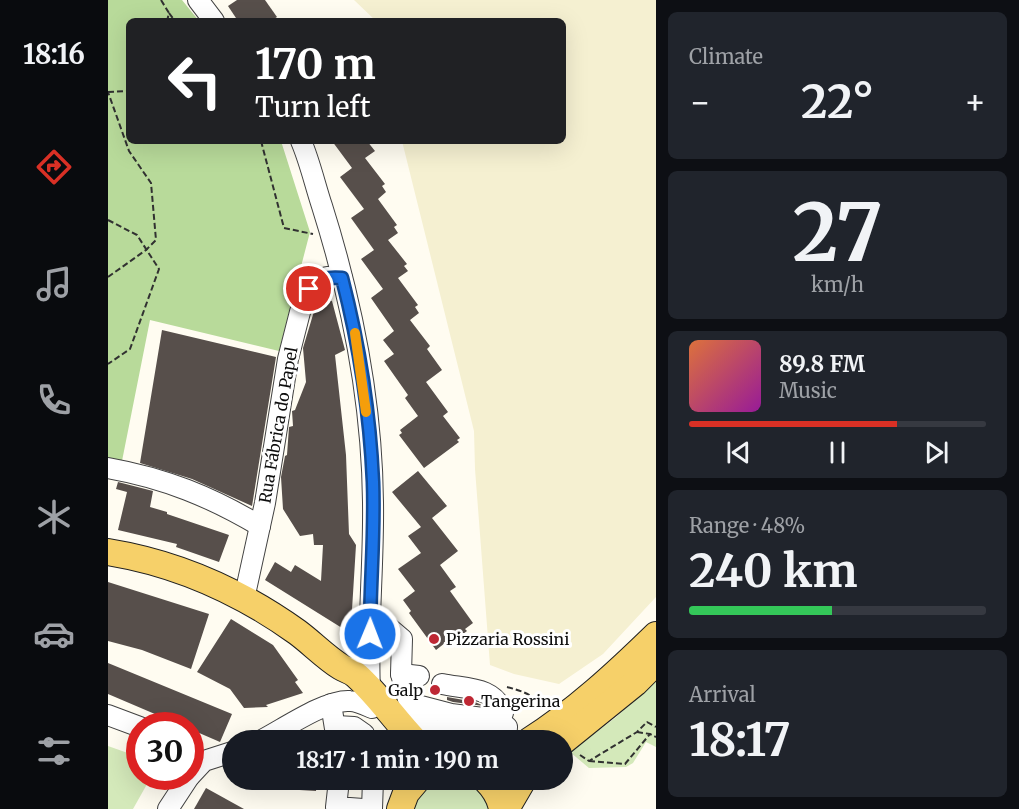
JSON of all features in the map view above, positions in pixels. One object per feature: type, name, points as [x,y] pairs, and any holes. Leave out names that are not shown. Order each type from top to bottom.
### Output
[{"type":"main road","points":[[108,552],[153,561],[191,574],[244,599],[297,632],[340,666],[355,673],[371,699],[404,727]]},
{"type":"main road","points":[[544,730],[622,668],[656,635]]},
{"type":"main road","points":[[573,746],[656,662]]},
{"type":"main road","points":[[494,790],[504,809]]},
{"type":"main road","points":[[504,809],[516,790]]},
{"type":"street","points":[[198,0],[212,18]]},
{"type":"street","points":[[281,730],[331,704],[343,700],[371,699],[373,479],[357,344],[332,238],[302,144]]},
{"type":"street","name":"Rua Fábrica do Papel","points":[[244,599],[260,526],[288,359],[300,312],[309,289],[317,280],[327,277],[342,278]]},
{"type":"street","points":[[108,468],[197,492],[260,526]]},
{"type":"street","points":[[370,612],[402,639],[410,675],[404,727],[480,728],[500,719],[503,713],[499,703],[490,694],[442,684]]},
{"type":"street","points":[[331,704],[336,730]]},
{"type":"street","points":[[108,715],[126,722]]},
{"type":"street","points":[[204,755],[222,753]]},
{"type":"street","points":[[168,809],[181,790]]},
{"type":"street","points":[[372,809],[373,790]]},
{"type":"street","points":[[337,798],[366,800],[372,809]]},
{"type":"street","points":[[337,798],[363,809]]},
{"type":"path","points":[[161,0],[172,18]]},
{"type":"path","points":[[167,18],[168,13]]},
{"type":"path","points":[[126,91],[108,92],[126,143]]},
{"type":"path","points":[[108,277],[146,250],[156,240],[151,183],[129,152],[126,144]]},
{"type":"path","points":[[262,144],[284,228],[332,238]]},
{"type":"path","points":[[108,220],[136,235],[159,269],[130,350],[108,364]]},
{"type":"path","points":[[589,761],[637,732],[647,722],[656,726]]},
{"type":"path","points":[[637,732],[656,737]]},
{"type":"path","points":[[573,749],[589,761],[625,764],[650,734]]},
{"type":"shaded area","points":[[354,0],[656,0],[656,597],[603,654],[559,684],[514,674],[490,665],[474,431],[403,144],[566,144],[566,18],[373,18]]},
{"type":"green space","points":[[108,0],[182,0],[197,18],[126,18],[126,144],[282,144],[310,232],[279,351],[150,320],[122,461],[108,459]]},
{"type":"green space","points":[[656,681],[656,747],[646,742],[633,763],[626,767],[589,768],[573,755],[573,750],[615,718]]},
{"type":"green space","points":[[108,746],[126,752],[126,790],[144,790],[133,809],[108,809]]},
{"type":"green space","points":[[424,790],[480,790],[490,809],[414,809]]},
{"type":"building","points":[[237,0],[265,0],[277,17],[236,18],[228,6]]},
{"type":"building","points":[[334,144],[369,144],[375,151],[365,158],[385,184],[382,186],[386,192],[378,199],[397,225],[394,227],[398,233],[388,240],[407,264],[404,266],[408,271],[398,278],[418,305],[415,307],[419,313],[410,320],[430,346],[427,349],[442,370],[426,382],[448,412],[443,416],[460,438],[457,440],[459,442],[424,468],[399,435],[402,433],[400,430],[418,416],[405,398],[408,395],[384,361],[394,354],[383,340],[394,331],[371,298],[383,289],[361,259],[374,250],[351,218],[364,209],[340,177],[352,168]]},
{"type":"building","points":[[318,298],[332,301],[345,350],[335,355],[346,455],[349,534],[356,545],[351,626],[342,628],[265,580],[275,562],[291,572],[295,565],[321,581],[323,545],[314,545],[313,534],[300,536],[283,509],[281,477],[287,455],[289,427],[293,426],[292,411],[295,410],[306,382],[303,348]]},
{"type":"building","points":[[162,330],[276,357],[252,506],[192,479],[140,463]]},
{"type":"building","points":[[418,471],[447,506],[432,518],[458,551],[440,565],[456,587],[450,591],[473,623],[465,629],[467,631],[447,646],[445,643],[436,650],[409,613],[411,611],[403,600],[415,591],[398,569],[421,553],[408,536],[421,527],[392,492]]},
{"type":"building","points":[[118,482],[153,491],[150,507],[229,535],[219,562],[176,547],[177,544],[118,530],[127,492],[116,489]]},
{"type":"building","points":[[108,582],[209,614],[191,669],[142,650],[108,641]]},
{"type":"building","points":[[231,619],[273,645],[298,680],[295,682],[303,693],[266,705],[268,707],[244,708],[230,689],[197,672]]},
{"type":"building","points":[[108,663],[232,714],[225,730],[222,730],[220,742],[204,735],[204,712],[150,712],[108,694]]},
{"type":"building","points":[[447,697],[484,706],[453,702],[447,700]]},
{"type":"building","points":[[206,788],[244,809],[194,809]]},
{"type":"slow traffic","points":[[355,333],[366,412]]},
{"type":"place","name":"Pizzaria Rossini","points":[[434,639]]},
{"type":"place","name":"Galp","points":[[435,690]]},
{"type":"place","name":"Tangerina","points":[[469,701]]},
{"type":"route","points":[[309,289],[317,280],[327,277],[342,278],[357,344],[373,479],[370,634]]}]
